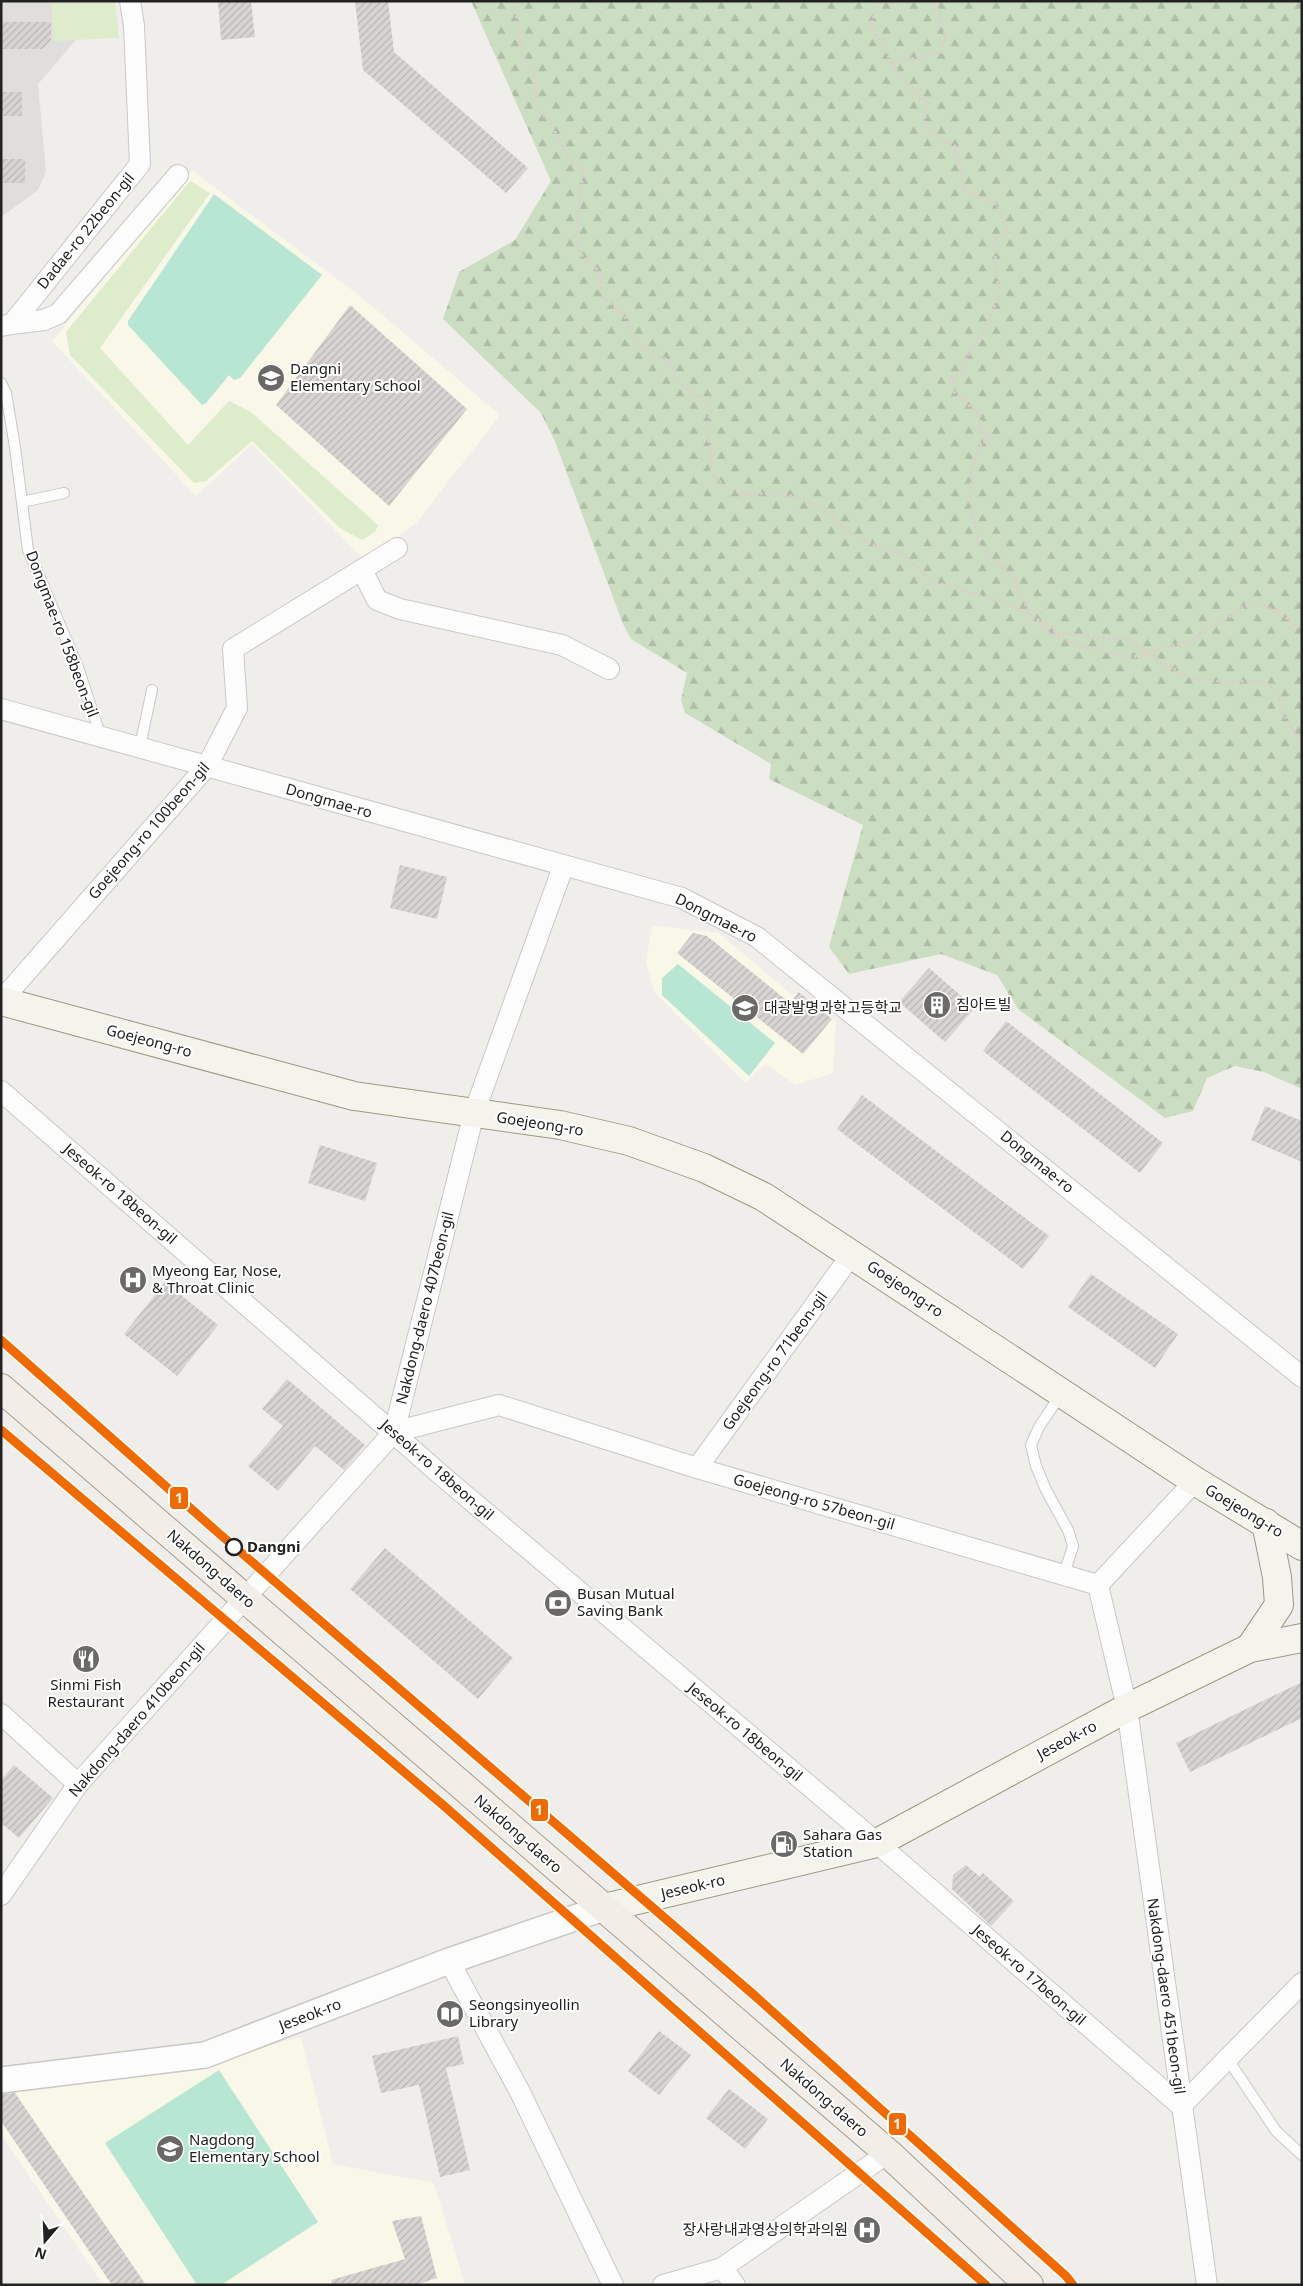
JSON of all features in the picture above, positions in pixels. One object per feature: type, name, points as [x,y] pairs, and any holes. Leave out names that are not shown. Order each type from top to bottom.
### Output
[{"type":"main road","name":"Goejeong-ro","points":[[1,1001],[354,1096],[560,1125],[629,1141],[704,1168],[764,1198],[1195,1481],[1302,1546]]},
{"type":"main road","name":"Nakdong-daero","points":[[1,1388],[888,2153],[1029,2285]]},
{"type":"main road","points":[[1250,1648],[1278,1605],[1277,1577],[1266,1523]]},
{"type":"main road","name":"Jeseok-ro","points":[[604,1908],[877,1843],[1127,1708],[1250,1648],[1302,1638]]},
{"type":"street","name":"Dadae-ro 22beon-gil","points":[[7,325],[140,164],[134,26],[130,1]]},
{"type":"street","points":[[7,325],[44,320],[58,314],[178,175]]},
{"type":"street","name":"Goejeong-ro 100beon-gil","points":[[1,1001],[207,766],[237,708],[233,649],[397,548]]},
{"type":"street","points":[[362,570],[377,600],[400,609],[562,645],[609,669]]},
{"type":"street","name":"Dongmae-ro","points":[[1,709],[140,746],[682,898],[757,937],[1302,1377]]},
{"type":"street","name":"Goejeong-ro","points":[[474,1114],[564,866]]},
{"type":"street","name":"Jeseok-ro 18beon-gil","points":[[1,1090],[447,1480],[877,1843]]},
{"type":"street","name":"Nakdong-daero 407beon-gil","points":[[244,1598],[394,1432],[474,1114]]},
{"type":"street","name":"Goejeong-ro 71beon-gil","points":[[697,1468],[852,1254]]},
{"type":"street","name":"Goejeong-ro 57beon-gil","points":[[394,1432],[499,1406],[697,1468],[1098,1585]]},
{"type":"street","points":[[1098,1585],[1195,1481]]},
{"type":"street","points":[[1266,1523],[1302,1529]]},
{"type":"street","name":"Nakdong-daero 451beon-gil","points":[[1098,1585],[1127,1708],[1206,2285]]},
{"type":"street","name":"Nakdong-daero 410beon-gil","points":[[1,1895],[78,1784],[244,1598]]},
{"type":"street","points":[[1,1714],[78,1784]]},
{"type":"street","name":"Jeseok-ro 17beon-gil","points":[[877,1843],[1181,2106]]},
{"type":"street","name":"Jeseok-ro","points":[[1,2080],[205,2055],[449,1961],[604,1908]]},
{"type":"street","points":[[449,1961],[520,2092],[613,2285]]},
{"type":"street","points":[[1181,2106],[1302,1983]]},
{"type":"street","points":[[663,2285],[722,2268],[888,2153]]},
{"type":"street","points":[[722,2268],[735,2285]]},
{"type":"lane","name":"Dongmae-ro 158beon-gil","points":[[1,383],[6,393],[15,447],[28,550],[78,667],[102,737]]},
{"type":"lane","points":[[22,502],[64,494]]},
{"type":"lane","points":[[140,746],[152,690]]},
{"type":"lane","points":[[1062,1393],[1031,1445],[1036,1466],[1046,1490],[1068,1530],[1073,1546],[1071,1558],[1064,1574]]},
{"type":"lane","points":[[1227,2058],[1276,2131],[1302,2156]]},
{"type":"path","points":[[514,1],[522,56],[534,73],[540,112],[550,122],[569,160],[582,170],[576,238],[582,255],[598,271],[603,297],[625,316],[632,334],[651,355],[666,359],[674,371],[676,381],[707,402],[711,409],[706,432],[710,451],[711,474],[727,488],[753,496],[766,492],[797,496],[830,510],[834,518],[850,533],[876,546],[903,554],[932,581],[1004,603],[1032,615],[1057,634],[1129,640],[1161,662],[1189,677],[1226,682],[1258,681],[1271,686],[1280,699],[1283,714],[1302,745]]},
{"type":"path","points":[[875,1],[876,7],[871,26],[901,78],[927,102],[924,122],[930,133],[956,147],[964,190],[998,205],[1008,232],[1002,238],[994,240],[999,296],[980,339],[969,353],[962,372],[952,378],[955,393],[980,415],[980,430],[991,437],[981,444],[972,468],[970,500],[979,545],[1013,578],[1032,615],[1049,632],[1076,644],[1127,656],[1151,654],[1156,650],[1194,640],[1201,632],[1231,616],[1239,609],[1256,602],[1283,615],[1302,628]]},
{"type":"path","points":[[892,63],[942,52],[945,34],[935,1]]},
{"type":"shaded area","points":[[1,1],[102,1],[90,24],[38,84],[46,172],[38,190],[4,215],[1,214]]},
{"type":"shaded area","name":"Dangni Elementary School","points":[[193,171],[360,296],[500,415],[416,523],[365,561],[252,444],[196,496],[52,341]]},
{"type":"shaded area","name":"대광발명과학고등학교","points":[[652,925],[719,933],[792,995],[800,992],[836,1021],[833,1073],[796,1085],[765,1064],[745,1083],[654,992],[646,961]]},
{"type":"shaded area","name":"Nagdong Elementary School","points":[[301,2037],[333,2164],[434,2183],[465,2285],[103,2285],[1,2134],[1,2084],[194,2067]]},
{"type":"green space","points":[[51,1],[115,1],[119,38],[54,41]]},
{"type":"green space","points":[[471,1],[1302,1],[1302,1089],[1264,1072],[1235,1066],[1207,1078],[1193,1111],[1165,1118],[1018,1009],[997,975],[941,954],[849,974],[829,947],[863,825],[769,779],[771,764],[685,713],[681,700],[687,673],[631,639],[623,624],[554,439],[541,413],[443,319],[459,272],[515,240],[551,181]]},
{"type":"green space","points":[[190,181],[210,193],[100,348],[188,445],[229,401],[251,412],[378,525],[375,532],[362,540],[340,528],[252,441],[206,481],[194,483],[70,355],[66,332]]},
{"type":"green space","points":[[214,194],[322,275],[240,378],[234,380],[229,375],[206,403],[202,405],[128,325],[128,321]]},
{"type":"green space","points":[[678,964],[775,1043],[749,1076],[662,995],[662,978]]},
{"type":"green space","points":[[219,2070],[318,2222],[221,2285],[197,2285],[105,2143]]},
{"type":"building","points":[[218,1],[251,1],[255,37],[221,40]]},
{"type":"building","points":[[355,1],[388,1],[394,52],[528,168],[506,193],[363,70]]},
{"type":"building","points":[[1,22],[51,22],[51,40],[42,49],[1,49]]},
{"type":"building","points":[[1,92],[22,92],[22,116],[1,116]]},
{"type":"building","points":[[1,159],[25,159],[25,183],[1,183]]},
{"type":"building","points":[[350,305],[467,409],[389,506],[276,405]]},
{"type":"building","points":[[400,865],[447,877],[437,919],[390,908]]},
{"type":"building","points":[[693,933],[707,936],[790,1003],[799,992],[832,1019],[803,1054],[677,953]]},
{"type":"building","name":"짐아트빌","points":[[929,968],[975,1008],[945,1042],[899,1002]]},
{"type":"building","points":[[1006,1021],[1163,1143],[1140,1173],[983,1051]]},
{"type":"building","points":[[862,1095],[1049,1236],[1023,1269],[837,1129]]},
{"type":"building","points":[[1265,1106],[1302,1121],[1302,1162],[1251,1140]]},
{"type":"building","points":[[320,1145],[377,1163],[365,1201],[308,1183]]},
{"type":"building","points":[[1091,1274],[1178,1334],[1155,1368],[1068,1307]]},
{"type":"building","points":[[165,1282],[218,1325],[177,1376],[124,1334]]},
{"type":"building","points":[[287,1379],[365,1445],[344,1470],[315,1446],[278,1491],[248,1466],[283,1426],[262,1409]]},
{"type":"building","points":[[385,1548],[513,1658],[478,1699],[350,1589]]},
{"type":"building","points":[[1302,1682],[1302,1718],[1190,1772],[1176,1743]]},
{"type":"building","points":[[14,1765],[53,1798],[19,1838],[1,1823],[1,1780]]},
{"type":"building","points":[[966,1865],[980,1877],[983,1873],[1014,1901],[991,1926],[952,1889],[953,1875]]},
{"type":"building","points":[[659,2031],[691,2055],[659,2095],[628,2071]]},
{"type":"building","points":[[458,2036],[464,2064],[446,2068],[470,2170],[440,2177],[419,2085],[381,2093],[372,2056]]},
{"type":"building","points":[[729,2089],[768,2119],[745,2149],[706,2118]]},
{"type":"building","points":[[15,2093],[146,2285],[112,2285],[1,2121],[1,2094]]},
{"type":"building","points":[[421,2216],[437,2278],[415,2285],[332,2285],[331,2280],[405,2259],[392,2221]]},
{"type":"transit line","name":"1","points":[[1,1340],[215,1530],[754,1995],[1066,2276],[1073,2285]]},
{"type":"transit line","name":"1","points":[[1,1430],[443,1805],[986,2285]]},
{"type":"place","name":"Dangni Elementary School","points":[[271,378]]},
{"type":"place","name":"짐아트빌","points":[[937,1005]]},
{"type":"place","name":"대광발명과학고등학교","points":[[745,1008]]},
{"type":"place","name":"Myeong Ear, Nose, & Throat Clinic","points":[[133,1280]]},
{"type":"place","name":"Dangni","points":[[234,1547]]},
{"type":"place","name":"Busan Mutual Saving Bank","points":[[558,1603]]},
{"type":"place","name":"Sinmi Fish Restaurant","points":[[86,1659]]},
{"type":"place","name":"Sahara Gas Station","points":[[784,1844]]},
{"type":"place","name":"Seongsinyeollin Library","points":[[450,2014]]},
{"type":"place","name":"Nagdong Elementary School","points":[[170,2149]]},
{"type":"place","name":"장사랑내과영상의학과의원","points":[[867,2230]]}]
